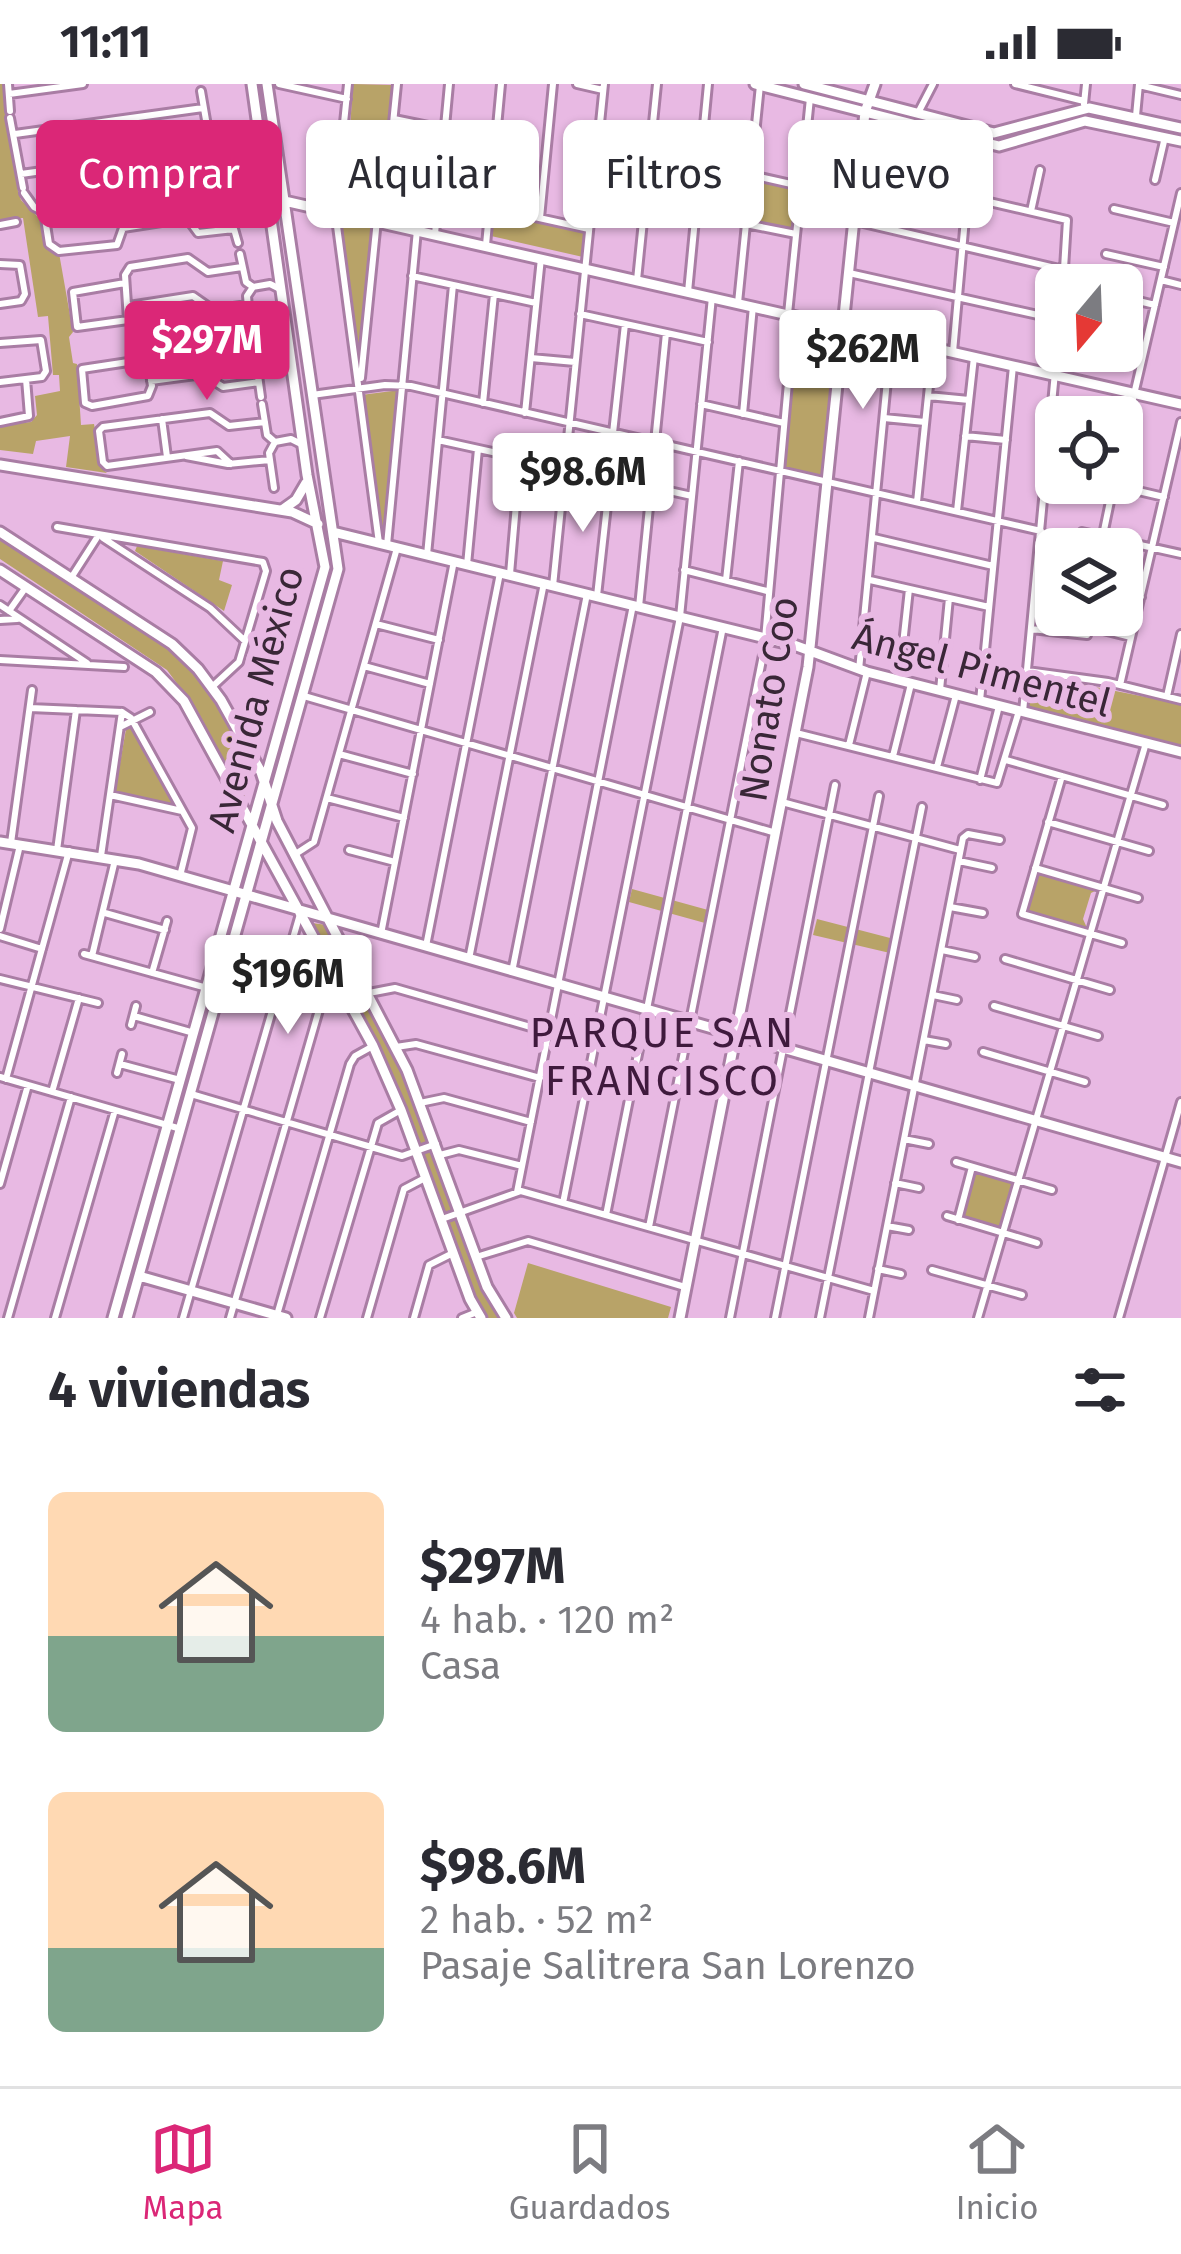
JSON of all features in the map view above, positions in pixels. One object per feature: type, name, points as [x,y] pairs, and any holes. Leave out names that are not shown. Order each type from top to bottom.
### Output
[{"type":"street","points":[[8,84],[23,191],[36,209]]},
{"type":"street","points":[[9,94],[83,84]]},
{"type":"street","name":"Avenida México","points":[[252,84],[257,120]]},
{"type":"street","name":"Avenida México","points":[[127,1318],[337,574],[267,84]]},
{"type":"street","points":[[278,84],[347,99]]},
{"type":"street","points":[[345,120],[348,84]]},
{"type":"street","points":[[397,84],[394,118],[403,120]]},
{"type":"street","points":[[446,120],[449,84]]},
{"type":"street","points":[[498,120],[501,84]]},
{"type":"street","points":[[469,959],[548,585],[589,229],[539,218],[553,84]]},
{"type":"street","points":[[577,84],[604,87],[601,120]]},
{"type":"street","points":[[653,120],[657,84]]},
{"type":"street","points":[[705,120],[708,84]]},
{"type":"street","points":[[804,84],[911,120]]},
{"type":"street","name":"Nonato Coo","points":[[866,120],[875,84]]},
{"type":"street","points":[[918,114],[933,84]]},
{"type":"street","points":[[1015,84],[1181,128]]},
{"type":"street","points":[[1084,104],[1086,84]]},
{"type":"street","points":[[1136,118],[1139,84],[1181,94]]},
{"type":"street","points":[[755,120],[758,85],[999,133],[1084,104]]},
{"type":"street","points":[[201,91],[205,120]]},
{"type":"street","points":[[808,120],[810,98]]},
{"type":"street","points":[[15,134],[203,108]]},
{"type":"street","points":[[993,143],[1009,146],[1084,121],[1181,141]]},
{"type":"street","points":[[1155,180],[1165,137]]},
{"type":"street","points":[[1030,212],[1040,170]]},
{"type":"street","points":[[21,173],[36,171]]},
{"type":"street","points":[[1134,394],[1181,193]]},
{"type":"street","points":[[283,199],[306,204]]},
{"type":"street","points":[[993,203],[1068,221],[1064,264]]},
{"type":"street","points":[[1114,209],[1174,223]]},
{"type":"street","points":[[0,225],[16,222]]},
{"type":"street","points":[[46,228],[48,242],[59,251],[117,245],[123,228]]},
{"type":"street","points":[[194,228],[196,232],[233,229],[238,243]]},
{"type":"street","name":"Avenida México","points":[[113,1318],[324,574],[272,228]]},
{"type":"street","points":[[337,228],[359,389],[388,545]]},
{"type":"street","points":[[359,389],[379,228]]},
{"type":"street","points":[[409,228],[1179,404],[1181,391]]},
{"type":"street","points":[[435,234],[436,228]]},
{"type":"street","points":[[486,245],[487,228]]},
{"type":"street","points":[[637,280],[642,228]]},
{"type":"street","points":[[688,292],[694,228]]},
{"type":"street","points":[[738,303],[746,228]]},
{"type":"street","points":[[764,228],[796,235]]},
{"type":"street","points":[[649,1228],[764,637],[797,228]]},
{"type":"street","name":"Nonato Coo","points":[[680,1318],[810,651],[854,228]]},
{"type":"street","points":[[884,228],[1038,264]]},
{"type":"street","points":[[953,352],[965,228]]},
{"type":"street","points":[[294,855],[313,844],[376,624],[388,545],[417,230]]},
{"type":"street","points":[[240,254],[245,282],[282,290]]},
{"type":"street","points":[[1106,254],[1164,267]]},
{"type":"street","points":[[125,283],[75,290],[75,324],[83,329],[122,323],[129,317],[124,274],[130,266],[188,258],[208,272],[242,267]]},
{"type":"street","points":[[525,412],[541,258]]},
{"type":"street","points":[[0,264],[20,265],[26,296],[0,304]]},
{"type":"street","points":[[270,284],[278,269]]},
{"type":"street","points":[[849,273],[1035,314]]},
{"type":"street","points":[[412,276],[536,303]]},
{"type":"street","points":[[1161,280],[1181,285]]},
{"type":"street","points":[[427,555],[453,285]]},
{"type":"street","points":[[249,318],[247,296],[253,287]]},
{"type":"street","points":[[483,403],[494,293]]},
{"type":"street","points":[[129,307],[194,296],[213,310],[247,305]]},
{"type":"street","points":[[562,1203],[680,616],[712,297]]},
{"type":"street","points":[[1143,302],[1155,305]]},
{"type":"street","points":[[743,414],[753,307]]},
{"type":"street","points":[[580,314],[708,342]]},
{"type":"street","points":[[613,433],[625,324]]},
{"type":"street","points":[[250,328],[255,354],[263,360]]},
{"type":"street","points":[[655,442],[666,333]]},
{"type":"street","points":[[148,359],[82,369],[84,401],[92,406],[143,399],[150,393],[151,381],[147,346],[153,342],[199,335],[218,348],[253,344]]},
{"type":"street","points":[[849,746],[863,671],[891,338]]},
{"type":"street","points":[[0,343],[42,341],[46,373],[0,382]]},
{"type":"street","points":[[281,357],[289,343]]},
{"type":"street","points":[[917,502],[933,347]]},
{"type":"street","points":[[274,442],[267,435],[257,368],[263,360],[281,357],[292,364]]},
{"type":"street","points":[[957,512],[974,357]]},
{"type":"street","points":[[531,358],[575,362]]},
{"type":"street","points":[[980,701],[1013,366]]},
{"type":"street","points":[[1041,528],[1056,372]]},
{"type":"street","points":[[151,381],[203,374],[223,387],[259,382]]},
{"type":"street","points":[[0,422],[29,416],[26,379]]},
{"type":"street","points":[[310,396],[401,385],[1035,530]]},
{"type":"street","points":[[928,396],[969,400]]},
{"type":"street","points":[[701,404],[784,423]]},
{"type":"street","points":[[265,422],[229,426],[213,413],[101,428],[99,434],[105,466],[183,455],[231,464],[270,460]]},
{"type":"street","points":[[884,418],[925,422]]},
{"type":"street","points":[[162,419],[167,458]]},
{"type":"street","points":[[1143,588],[1181,422]]},
{"type":"street","points":[[291,439],[300,424]]},
{"type":"street","points":[[965,436],[1006,440]]},
{"type":"street","points":[[274,488],[269,449],[274,442],[291,439],[303,445]]},
{"type":"street","points":[[438,440],[692,496]]},
{"type":"street","points":[[467,565],[478,449]]},
{"type":"street","points":[[426,947],[505,574],[520,458]]},
{"type":"street","points":[[726,580],[739,461]]},
{"type":"street","name":"Ángel Pimentel","points":[[0,465],[298,513],[333,532],[764,637],[863,671],[1181,752]]},
{"type":"street","points":[[280,510],[301,495],[307,478]]},
{"type":"street","points":[[512,972],[592,595],[610,478]]},
{"type":"street","points":[[517,1192],[636,606],[651,487]]},
{"type":"street","points":[[1143,492],[1164,497]]},
{"type":"street","points":[[57,527],[254,559],[265,565],[235,668],[212,687]]},
{"type":"street","points":[[0,532],[172,644],[212,687],[265,782],[272,810],[294,855],[396,1048],[487,1287],[506,1318]]},
{"type":"street","points":[[70,578],[99,536]]},
{"type":"street","points":[[99,536],[210,608],[245,641]]},
{"type":"street","points":[[872,538],[993,566]]},
{"type":"street","points":[[1143,546],[1181,554]]},
{"type":"street","points":[[381,934],[454,562]]},
{"type":"street","points":[[0,570],[142,662],[172,686],[195,720],[373,1046],[479,1315],[462,1318]]},
{"type":"street","points":[[684,570],[767,591]]},
{"type":"street","points":[[868,580],[989,607]]},
{"type":"street","points":[[26,587],[3,611],[88,664]]},
{"type":"street","points":[[892,757],[905,682],[909,589]]},
{"type":"street","points":[[796,733],[999,783],[1021,711],[1035,589]]},
{"type":"street","points":[[940,691],[949,598]]},
{"type":"street","points":[[376,624],[439,640]]},
{"type":"street","points":[[606,1215],[723,627]]},
{"type":"street","points":[[1031,629],[1035,629]]},
{"type":"street","points":[[1167,696],[1181,634]]},
{"type":"street","points":[[1120,685],[1132,637],[1128,636]]},
{"type":"street","points":[[56,663],[58,643]]},
{"type":"street","points":[[0,660],[124,667]]},
{"type":"street","points":[[364,666],[430,684]]},
{"type":"street","points":[[1027,671],[1181,700]]},
{"type":"street","points":[[32,690],[0,932],[43,949]]},
{"type":"street","points":[[936,768],[956,695]]},
{"type":"street","points":[[304,696],[776,833]]},
{"type":"street","points":[[980,779],[999,706]]},
{"type":"street","points":[[29,708],[122,712],[132,721],[192,834],[180,876]]},
{"type":"street","points":[[76,710],[63,851],[43,949],[3,1078],[181,1129]]},
{"type":"street","points":[[101,856],[122,712]]},
{"type":"street","points":[[120,727],[150,712]]},
{"type":"street","points":[[977,1318],[1146,743]]},
{"type":"street","points":[[339,754],[412,774]]},
{"type":"street","points":[[1006,760],[1163,805]]},
{"type":"street","points":[[1062,776],[1022,914],[1122,944]]},
{"type":"street","points":[[730,1318],[835,785]]},
{"type":"street","points":[[110,795],[183,811]]},
{"type":"street","points":[[776,1318],[879,796]]},
{"type":"street","points":[[326,798],[404,818]]},
{"type":"street","points":[[782,802],[960,850]]},
{"type":"street","points":[[820,1318],[922,807]]},
{"type":"street","points":[[1048,822],[1149,851]]},
{"type":"street","points":[[869,1318],[960,850],[966,834],[1000,840]]},
{"type":"street","points":[[10,843],[115,858],[1181,1162]]},
{"type":"street","points":[[349,850],[395,862]]},
{"type":"street","points":[[115,858],[104,913],[88,955],[207,988]]},
{"type":"street","points":[[959,861],[992,868]]},
{"type":"street","points":[[1035,868],[1138,898]]},
{"type":"street","points":[[278,904],[289,889]]},
{"type":"street","points":[[950,907],[983,913]]},
{"type":"street","points":[[183,1318],[302,911]]},
{"type":"street","points":[[104,913],[166,926],[152,973]]},
{"type":"street","points":[[942,950],[975,957]]},
{"type":"street","points":[[1005,959],[1110,990]]},
{"type":"street","points":[[0,979],[98,1003]]},
{"type":"street","points":[[230,1318],[322,1001],[342,988]]},
{"type":"street","points":[[369,993],[395,988],[548,1032]]},
{"type":"street","points":[[933,995],[957,1000]]},
{"type":"street","points":[[52,1092],[79,998]]},
{"type":"street","points":[[136,1006],[132,1020],[194,1033]]},
{"type":"street","points":[[994,1006],[1098,1036]]},
{"type":"street","points":[[924,1040],[946,1043]]},
{"type":"street","points":[[396,1048],[413,1043],[540,1078]]},
{"type":"street","points":[[139,1276],[279,1317],[351,1061],[373,1046]]},
{"type":"street","points":[[983,1052],[1085,1082]]},
{"type":"street","points":[[120,1064],[180,1080]]},
{"type":"street","points":[[0,1184],[28,1085]]},
{"type":"street","points":[[191,1094],[402,1156],[462,1150],[522,1166]]},
{"type":"street","points":[[8,1318],[71,1097]]},
{"type":"street","points":[[420,1103],[444,1098],[531,1122]]},
{"type":"street","points":[[1119,1318],[1181,1102]]},
{"type":"street","points":[[55,1318],[115,1110]]},
{"type":"street","points":[[320,1318],[380,1119],[401,1110]]},
{"type":"street","points":[[904,1139],[929,1144]]},
{"type":"street","points":[[956,1162],[1052,1190]]},
{"type":"street","points":[[958,1220],[972,1167]]},
{"type":"street","points":[[367,1318],[404,1191],[427,1177]]},
{"type":"street","points":[[896,1183],[919,1188]]},
{"type":"street","points":[[442,1219],[517,1192],[874,1291]]},
{"type":"street","points":[[947,1216],[1037,1243]]},
{"type":"street","points":[[887,1226],[909,1230]]},
{"type":"street","points":[[476,1257],[528,1241],[686,1287]]},
{"type":"street","points":[[414,1318],[429,1265],[454,1253]]},
{"type":"street","points":[[878,1269],[902,1274]]},
{"type":"street","points":[[932,1270],[1022,1295]]},
{"type":"shaded area","points":[[0,84],[5,84],[18,191],[36,215],[36,228],[44,228],[46,246],[59,253],[73,332],[69,337],[77,364],[81,425],[94,424],[107,473],[66,467],[70,436],[36,441],[33,454],[0,450],[0,425],[31,422],[37,415],[35,396],[60,391],[59,375],[53,375],[48,316],[38,317],[23,218],[0,220]]},
{"type":"shaded area","points":[[353,84],[392,85],[390,120],[351,120]]},
{"type":"shaded area","points":[[873,106],[929,120],[914,120]]},
{"type":"shaded area","points":[[1083,111],[1181,132],[1181,137],[1083,117],[1002,143],[993,136]]},
{"type":"shaded area","points":[[764,181],[788,188],[788,228],[793,231],[764,223]]},
{"type":"shaded area","points":[[539,220],[587,231],[583,257],[491,236],[492,228],[539,228]]},
{"type":"shaded area","points":[[340,228],[372,228],[359,362]]},
{"type":"shaded area","points":[[796,325],[837,334],[822,475],[783,467]]},
{"type":"shaded area","points":[[400,390],[385,530],[381,530],[361,395]]},
{"type":"shaded area","points":[[0,540],[183,659],[207,687],[252,765],[244,797],[198,712],[167,670],[0,559]]},
{"type":"shaded area","points":[[137,546],[223,561],[219,580],[232,585],[224,611],[135,551]]},
{"type":"shaded area","points":[[1030,674],[1181,704],[1181,748],[1025,709]]},
{"type":"shaded area","points":[[126,729],[132,729],[174,804],[115,792]]},
{"type":"shaded area","points":[[1037,871],[1099,889],[1091,893],[1083,919],[1087,928],[1025,912]]},
{"type":"shaded area","points":[[632,889],[708,910],[705,923],[629,902]]},
{"type":"shaded area","points":[[817,919],[894,939],[890,953],[813,935]]},
{"type":"shaded area","points":[[312,923],[327,925],[409,1084],[484,1292],[502,1318],[486,1318],[482,1312],[395,1086]]},
{"type":"shaded area","points":[[974,1171],[1012,1182],[999,1228],[961,1217]]},
{"type":"shaded area","points":[[528,1263],[671,1307],[668,1318],[517,1318],[514,1313]]},
{"type":"district","name":"PARQUE SAN FRANCISCO","points":[[663,1056]]}]
